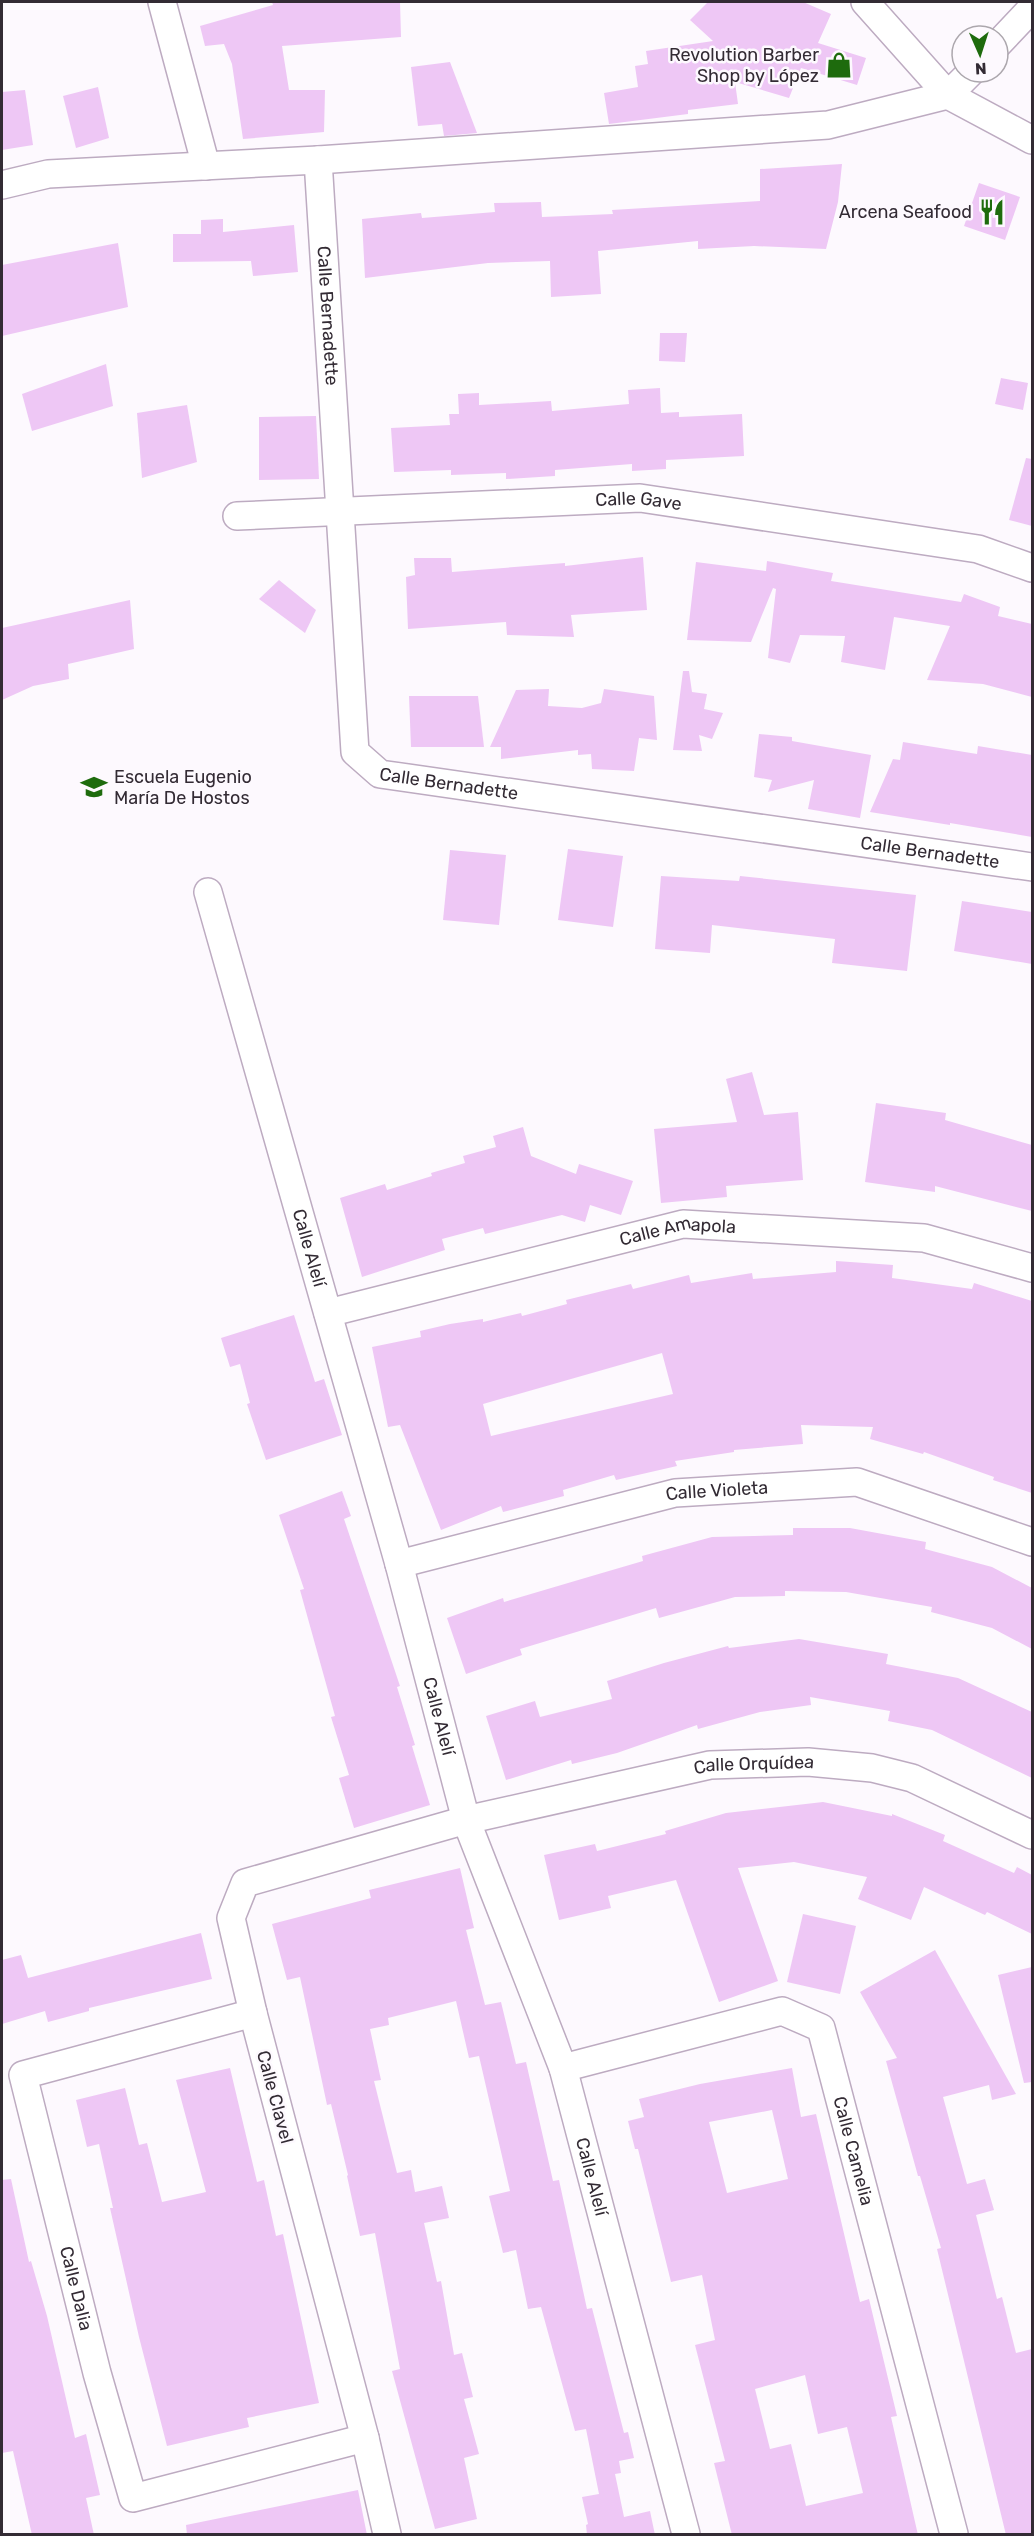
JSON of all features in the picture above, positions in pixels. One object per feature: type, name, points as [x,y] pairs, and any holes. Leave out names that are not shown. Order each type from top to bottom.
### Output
[{"type":"street","points":[[162,2],[206,166]]},
{"type":"street","points":[[865,2],[948,95],[1032,140]]},
{"type":"street","points":[[1010,31],[1032,8]]},
{"type":"street","points":[[2,185],[48,174],[318,159],[828,125],[948,95],[959,84]]},
{"type":"street","name":"Calle Bernadette","points":[[318,159],[338,510],[355,752],[380,774],[1032,867]]},
{"type":"street","name":"Calle Gave","points":[[237,516],[640,498],[978,549],[1032,568]]},
{"type":"street","name":"Calle Alelí","points":[[208,892],[399,1564],[466,1820],[563,2068],[686,2535]]},
{"type":"street","name":"Calle Amapola","points":[[328,1313],[683,1224],[924,1238],[1032,1268]]},
{"type":"street","name":"Calle Violeta","points":[[399,1564],[675,1493],[857,1482],[1032,1542]]},
{"type":"street","name":"Calle Orquídea","points":[[466,1820],[710,1765],[808,1762],[872,1768],[912,1778],[1032,1835]]},
{"type":"street","name":"Calle Clavel","points":[[387,2535],[365,2438],[253,2013],[231,1918],[245,1883],[466,1820]]},
{"type":"street","name":"Calle Camelia","points":[[563,2068],[782,2011],[821,2028],[954,2535]]},
{"type":"street","name":"Calle Dalia","points":[[253,2013],[23,2075],[97,2373],[133,2498],[365,2438]]},
{"type":"building","points":[[272,2],[400,2],[401,37],[282,46],[289,90],[325,90],[324,132],[243,139],[232,64],[224,44],[205,46],[200,26],[273,5]]},
{"type":"building","points":[[708,2],[803,2],[831,14],[818,43],[866,58],[857,85],[801,68],[789,98],[735,82],[738,104],[688,110],[688,114],[609,124],[604,93],[638,87],[635,66],[648,64],[646,51],[713,41],[690,20]]},
{"type":"building","points":[[450,62],[477,133],[444,136],[442,124],[418,126],[411,67]]},
{"type":"building","points":[[98,87],[109,138],[76,148],[63,96]]},
{"type":"building","points":[[25,90],[33,145],[2,150],[2,92]]},
{"type":"building","points":[[842,164],[838,202],[826,249],[754,246],[698,249],[698,241],[598,251],[601,294],[551,297],[550,261],[488,263],[365,278],[362,219],[421,213],[422,218],[495,212],[494,203],[541,202],[542,217],[613,214],[612,210],[760,201],[760,169]]},
{"type":"building","name":"Arcena Seafood","points":[[979,183],[1020,197],[1005,240],[964,226]]},
{"type":"building","points":[[223,219],[223,232],[294,225],[298,272],[253,276],[251,261],[173,262],[173,234],[201,234],[201,220]]},
{"type":"building","points":[[118,243],[128,307],[2,336],[2,265]]},
{"type":"building","points":[[660,333],[687,333],[685,362],[659,361]]},
{"type":"building","points":[[106,364],[113,406],[32,431],[22,394]]},
{"type":"building","points":[[1001,378],[1028,383],[1023,410],[995,404]]},
{"type":"building","points":[[660,388],[661,413],[679,412],[679,417],[742,414],[744,456],[666,460],[666,469],[632,471],[632,464],[555,470],[555,476],[506,479],[506,473],[451,475],[451,470],[394,472],[391,428],[450,425],[449,414],[459,414],[458,394],[479,393],[479,405],[551,401],[552,411],[629,404],[628,390]]},
{"type":"building","points":[[187,405],[197,462],[142,478],[137,413]]},
{"type":"building","points":[[316,416],[319,479],[259,480],[259,417]]},
{"type":"building","points":[[1026,458],[1032,459],[1032,526],[1009,520]]},
{"type":"building","points":[[643,557],[647,610],[571,615],[574,637],[507,635],[506,622],[408,629],[406,577],[415,575],[414,558],[451,558],[452,572],[565,563],[565,566]]},
{"type":"building","points":[[767,561],[833,573],[831,581],[961,602],[964,594],[1000,607],[998,616],[1032,624],[1032,697],[983,684],[927,680],[950,626],[894,617],[885,670],[841,662],[845,636],[800,635],[790,663],[768,658],[776,589],[773,588],[751,642],[687,640],[696,562],[766,571]]},
{"type":"building","points":[[279,580],[316,610],[305,633],[259,599]]},
{"type":"building","points":[[130,600],[134,649],[68,664],[69,679],[33,686],[2,700],[2,628]]},
{"type":"building","points":[[683,671],[689,671],[692,692],[707,694],[704,709],[723,713],[712,739],[699,735],[702,751],[673,750]]},
{"type":"building","points":[[549,689],[548,706],[582,708],[601,703],[604,689],[654,696],[657,740],[639,738],[634,771],[592,769],[591,754],[578,755],[578,750],[501,759],[501,747],[490,747],[516,690]]},
{"type":"building","points":[[409,696],[478,696],[484,747],[411,747]]},
{"type":"building","points":[[759,734],[792,737],[792,741],[871,755],[860,818],[808,809],[814,780],[768,792],[772,780],[754,777]]},
{"type":"building","points":[[903,742],[977,754],[978,746],[1032,755],[1032,837],[870,812],[893,759],[900,760]]},
{"type":"building","points":[[568,849],[623,856],[613,927],[558,920]]},
{"type":"building","points":[[450,850],[506,855],[499,925],[443,920]]},
{"type":"building","points":[[661,876],[739,881],[740,876],[916,895],[907,971],[832,963],[835,939],[712,925],[710,953],[655,949]]},
{"type":"building","points":[[962,901],[1032,912],[1032,964],[954,951]]},
{"type":"building","points":[[752,1072],[764,1115],[798,1112],[803,1180],[726,1186],[727,1197],[661,1203],[654,1129],[737,1122],[726,1079]]},
{"type":"building","points":[[876,1103],[946,1113],[945,1120],[1032,1145],[1032,1211],[935,1186],[935,1192],[865,1182]]},
{"type":"building","points":[[523,1127],[531,1156],[576,1174],[579,1164],[633,1181],[621,1215],[590,1205],[585,1222],[562,1215],[485,1234],[483,1228],[442,1239],[445,1250],[362,1277],[340,1198],[385,1184],[387,1190],[432,1176],[431,1173],[465,1163],[463,1156],[496,1147],[493,1136]]},
{"type":"building","points":[[836,1261],[893,1265],[892,1278],[972,1289],[974,1283],[1032,1301],[1032,1493],[924,1452],[923,1454],[870,1439],[873,1427],[801,1425],[803,1444],[734,1450],[734,1452],[675,1461],[677,1466],[616,1480],[614,1475],[563,1490],[564,1496],[503,1512],[501,1506],[441,1530],[400,1425],[388,1427],[372,1347],[421,1337],[420,1331],[450,1324],[483,1319],[483,1322],[521,1313],[522,1316],[567,1304],[566,1300],[631,1284],[633,1289],[689,1275],[691,1283],[752,1273],[753,1279],[836,1272]],"holes":[[[662,1353],[673,1394],[491,1436],[483,1404]]]},
{"type":"building","points":[[294,1315],[315,1382],[324,1379],[342,1435],[266,1460],[247,1404],[250,1403],[240,1364],[230,1367],[221,1338]]},
{"type":"building","points":[[342,1491],[351,1516],[344,1519],[400,1686],[397,1687],[430,1805],[354,1828],[339,1778],[349,1775],[331,1717],[335,1716],[300,1590],[304,1589],[279,1515]]},
{"type":"building","points":[[793,1528],[850,1528],[926,1542],[925,1549],[992,1567],[1032,1588],[1032,1649],[992,1628],[931,1612],[932,1607],[846,1592],[785,1591],[785,1596],[735,1597],[659,1618],[656,1608],[520,1649],[522,1655],[466,1674],[447,1618],[503,1598],[504,1602],[643,1561],[642,1556],[712,1537],[793,1535]]},
{"type":"building","points":[[799,1639],[888,1654],[886,1664],[958,1678],[1032,1712],[1032,1778],[932,1730],[888,1721],[890,1711],[810,1697],[811,1705],[760,1712],[698,1729],[697,1725],[617,1753],[572,1764],[571,1760],[506,1780],[486,1716],[535,1701],[540,1717],[612,1699],[607,1681],[664,1663],[728,1646],[729,1648]]},
{"type":"building","points":[[823,1802],[892,1816],[892,1814],[945,1835],[943,1841],[1014,1873],[1017,1867],[1032,1875],[1032,1934],[987,1912],[985,1915],[924,1887],[911,1920],[858,1899],[867,1877],[794,1862],[738,1868],[778,1981],[719,2002],[676,1880],[608,1896],[611,1908],[559,1920],[544,1855],[595,1844],[597,1851],[666,1834],[665,1831],[726,1813]]},
{"type":"building","points":[[460,1868],[474,1928],[466,1930],[485,2005],[501,2002],[516,2064],[526,2062],[553,2181],[559,2180],[587,2309],[592,2308],[624,2433],[628,2432],[634,2458],[619,2461],[621,2473],[615,2474],[624,2517],[650,2511],[655,2535],[587,2535],[586,2525],[588,2524],[582,2497],[599,2494],[586,2429],[575,2431],[541,2307],[528,2309],[516,2250],[503,2253],[489,2196],[510,2191],[479,2056],[469,2058],[456,2001],[388,2018],[389,2025],[370,2029],[381,2080],[374,2081],[397,2173],[411,2170],[415,2192],[442,2186],[449,2218],[424,2223],[437,2282],[441,2281],[454,2355],[462,2353],[473,2397],[464,2399],[479,2454],[464,2458],[477,2519],[435,2529],[392,2371],[400,2369],[375,2233],[360,2236],[331,2104],[327,2105],[300,1977],[287,1980],[272,1924],[371,1898],[369,1890]]},
{"type":"building","points":[[803,1914],[856,1926],[840,1994],[787,1982]]},
{"type":"building","points":[[201,1933],[212,1979],[89,2008],[89,2011],[48,2022],[45,2011],[2,2024],[2,1960],[21,1955],[28,1978]]},
{"type":"building","points":[[935,1950],[1016,2094],[992,2100],[989,2085],[943,2097],[967,2184],[985,2179],[994,2210],[976,2215],[997,2299],[1002,2297],[1016,2353],[1032,2349],[1032,2535],[1006,2535],[937,2249],[941,2248],[886,2061],[897,2058],[860,1992]]},
{"type":"building","points":[[1032,1967],[1032,2082],[1024,2083],[998,1975]]},
{"type":"building","points":[[230,2068],[257,2182],[264,2180],[276,2236],[283,2234],[319,2403],[247,2418],[249,2427],[167,2446],[139,2337],[110,2208],[113,2208],[99,2144],[87,2147],[76,2100],[125,2088],[139,2145],[147,2143],[162,2202],[206,2192],[176,2080]]},
{"type":"building","points":[[792,2068],[801,2117],[816,2114],[860,2302],[869,2299],[897,2416],[891,2417],[918,2535],[732,2535],[714,2463],[725,2461],[695,2345],[715,2340],[702,2275],[671,2282],[638,2149],[635,2149],[628,2121],[644,2117],[639,2099],[700,2084]],"holes":[[[772,2110],[788,2179],[727,2193],[709,2122]],[[805,2375],[818,2434],[847,2427],[863,2493],[806,2506],[791,2444],[770,2449],[755,2389]]]},
{"type":"building","points":[[11,2179],[29,2262],[31,2261],[47,2316],[75,2438],[86,2434],[100,2495],[86,2498],[94,2535],[32,2535],[13,2451],[2,2453],[2,2180]]},
{"type":"building","points":[[358,2490],[367,2535],[187,2535],[186,2525]]},
{"type":"place","name":"Revolution Barber Shop by López","points":[[839,65]]},
{"type":"place","name":"Arcena Seafood","points":[[992,212]]},
{"type":"place","name":"Escuela Eugenio María De Hostos","points":[[94,787]]}]
